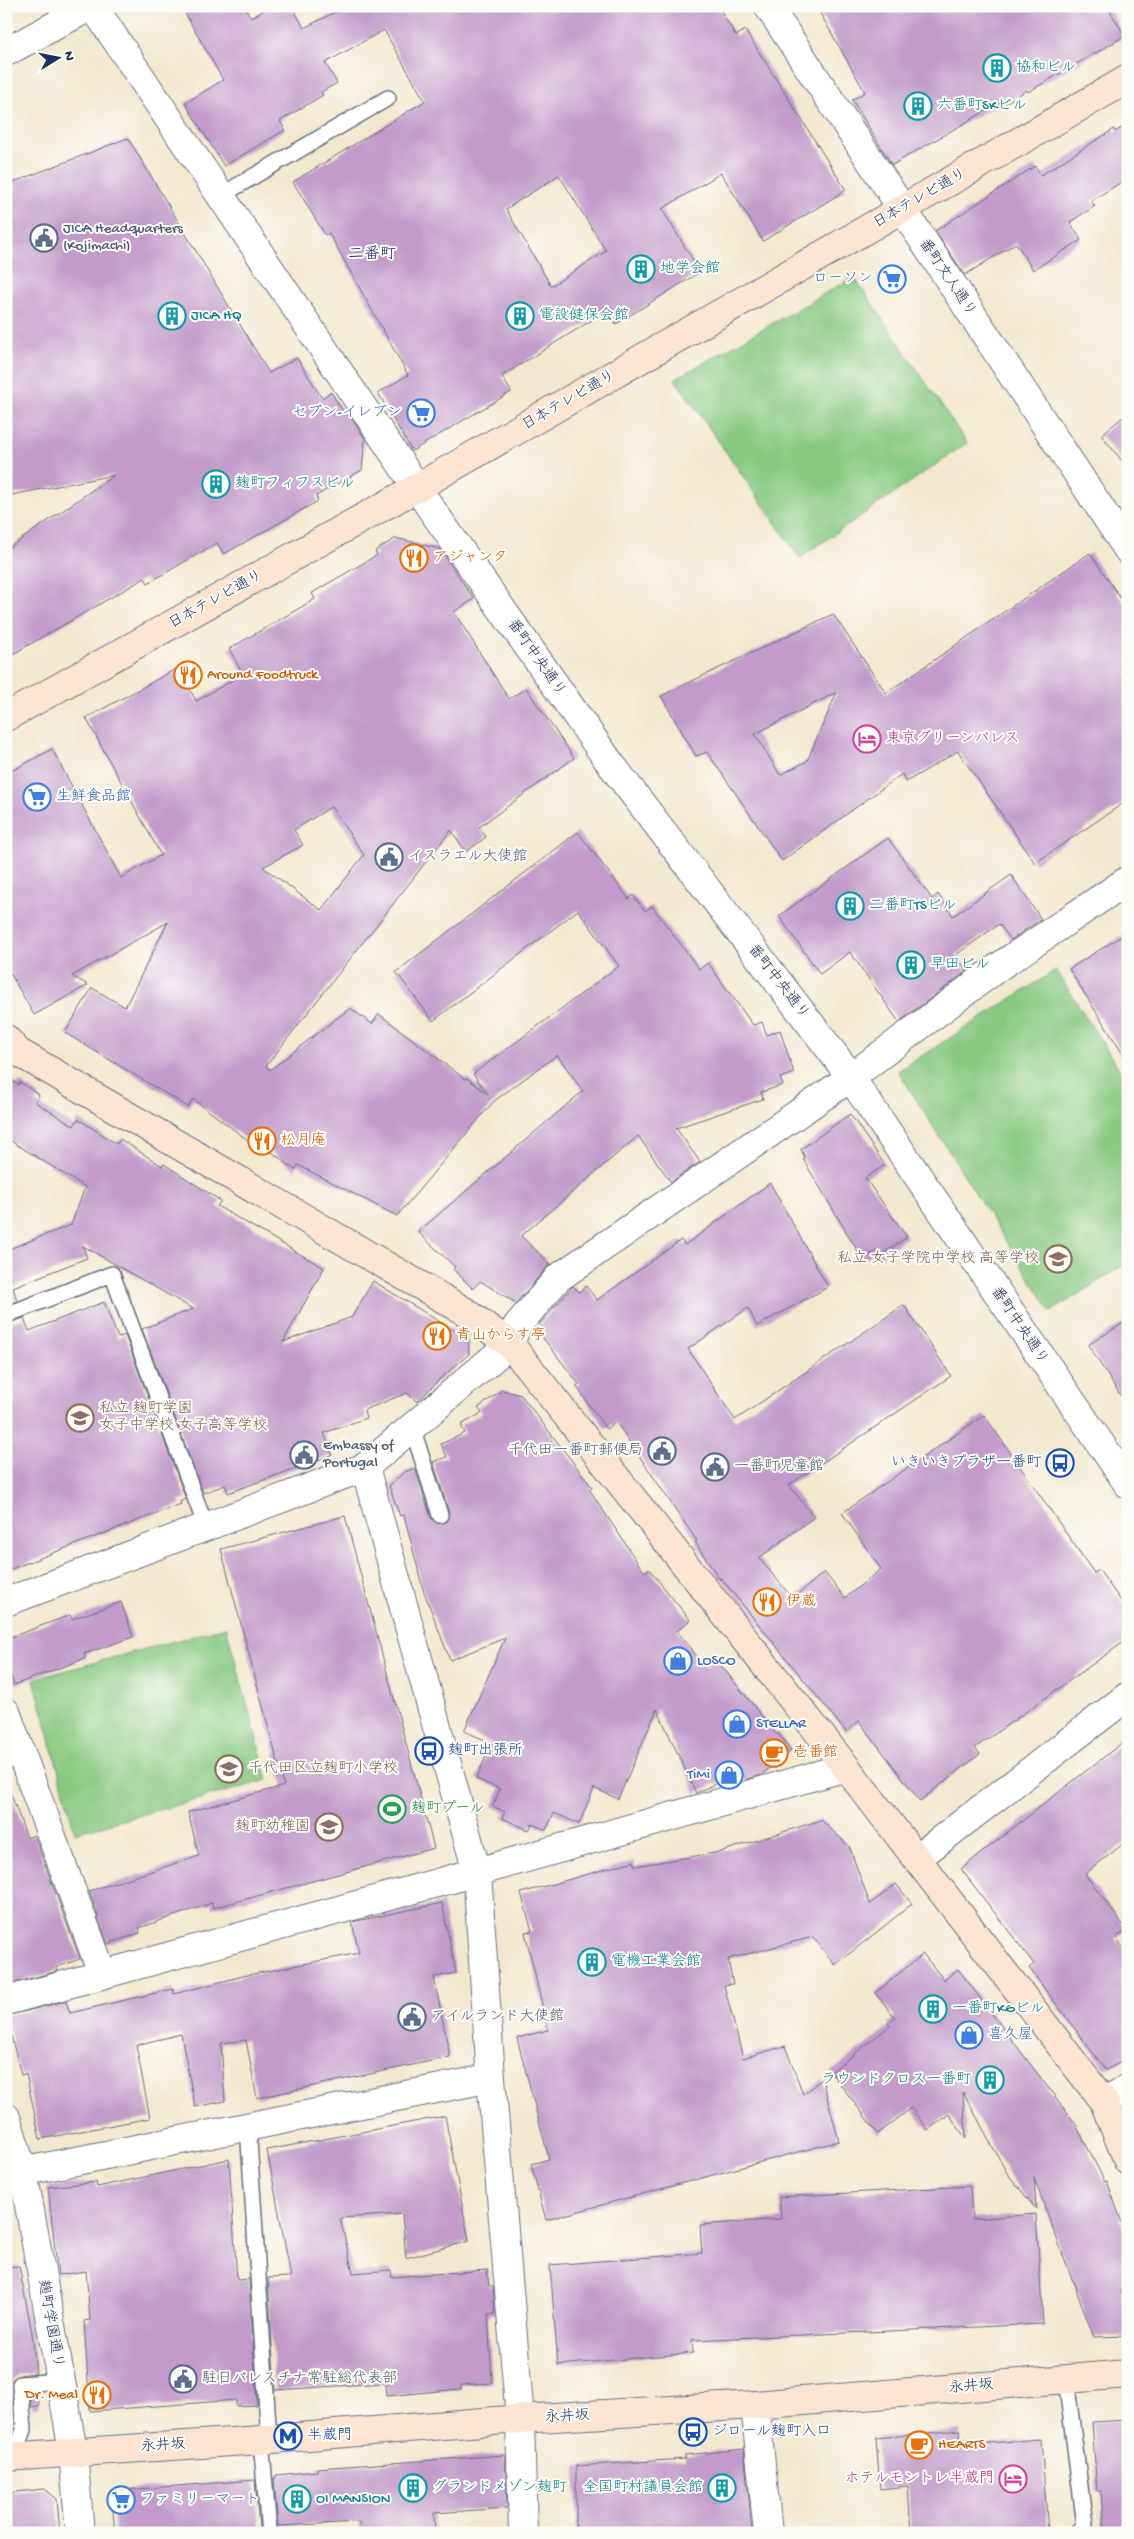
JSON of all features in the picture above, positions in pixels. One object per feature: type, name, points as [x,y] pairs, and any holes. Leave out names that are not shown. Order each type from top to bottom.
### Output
[{"type":"street","points":[[6,52],[92,6]]},
{"type":"street","name":"番町中央通り","points":[[92,6],[418,487],[610,763],[850,1078],[1128,1484]]},
{"type":"street","name":"番町文人通り","points":[[768,6],[1128,550]]},
{"type":"street","name":"日本テレビ通り","points":[[6,717],[418,487],[1128,79]]},
{"type":"street","points":[[6,1602],[365,1467],[510,1344],[517,1326],[558,1278],[850,1078],[997,968],[1128,880]]},
{"type":"street","points":[[10,1050],[466,1312],[510,1344],[846,1767],[1104,2102],[1128,2161]]},
{"type":"street","points":[[365,1467],[477,1872],[491,2078],[520,2419],[523,2533]]},
{"type":"street","points":[[916,1858],[1128,1696]]},
{"type":"street","points":[[6,1712],[102,1973]]},
{"type":"street","points":[[6,2001],[102,1973],[477,1872],[846,1767]]},
{"type":"street","points":[[15,2174],[491,2078]]},
{"type":"street","points":[[1104,2102],[1128,2088]]},
{"type":"street","name":"麹町学園通り","points":[[6,2117],[15,2174],[61,2381],[73,2452],[80,2533]]},
{"type":"street","name":"永井坂","points":[[10,2456],[265,2440],[520,2419],[755,2405],[1128,2374]]},
{"type":"street","points":[[755,2405],[768,2533]]},
{"type":"lane","points":[[220,196],[388,98]]},
{"type":"lane","points":[[6,1315],[112,1274],[206,1527]]},
{"type":"lane","points":[[412,1427],[440,1515]]},
{"type":"lane","points":[[248,2127],[269,2533]]},
{"type":"lane","points":[[1066,2379],[1085,2525],[1077,2533]]},
{"type":"lane","points":[[10,2456],[24,2430],[20,2384],[61,2381]]},
{"type":"green space","points":[[854,277],[967,443],[800,558],[675,379]]},
{"type":"green space","name":"私立 女子学院中学校 高等学校","points":[[1056,970],[1128,1083],[1128,1262],[1051,1312],[898,1071]]},
{"type":"green space","points":[[226,1627],[268,1780],[75,1833],[34,1679]]},
{"type":"building","points":[[181,6],[244,6],[251,18],[271,6],[292,6],[304,28],[347,6],[718,6],[736,36],[745,30],[846,190],[763,241],[721,173],[662,209],[700,272],[616,324],[608,310],[502,376],[511,392],[412,451],[378,393],[408,375],[329,233],[325,235],[293,182],[425,101],[384,30],[325,63],[337,83],[321,92],[323,95],[280,121],[285,130],[224,166],[185,103],[223,80]],"holes":[[[559,175],[606,251],[551,286],[506,209]]]},
{"type":"building","points":[[816,6],[1107,6],[1125,36],[1028,92],[1027,90],[1005,103],[1003,101],[892,165],[852,100],[865,92]]},
{"type":"building","points":[[1128,124],[1128,178],[1091,201],[1095,206],[1070,222],[1081,240],[1033,270],[1016,243],[965,275],[935,231],[1035,166],[1041,175],[1114,129],[1115,132]]},
{"type":"building","points":[[128,138],[269,373],[297,358],[322,398],[331,392],[344,413],[347,411],[365,439],[362,470],[316,496],[318,501],[224,554],[217,543],[148,583],[145,578],[6,658],[6,550],[114,475],[6,496],[6,185]]},
{"type":"building","points":[[1128,413],[1128,468],[1101,435]]},
{"type":"building","points":[[396,538],[440,549],[474,599],[454,612],[509,699],[526,688],[574,758],[479,827],[486,837],[466,852],[451,830],[266,1066],[270,1070],[350,1008],[372,1024],[379,1014],[465,1079],[467,1078],[488,1094],[473,1074],[619,966],[578,910],[433,1021],[396,972],[578,832],[629,899],[633,895],[645,911],[652,906],[699,969],[708,963],[753,1025],[762,1022],[767,1035],[780,1030],[794,1073],[780,1078],[783,1085],[761,1092],[763,1099],[676,1128],[700,1162],[671,1182],[638,1136],[521,1236],[550,1264],[516,1303],[480,1281],[473,1289],[453,1269],[455,1267],[418,1232],[583,1091],[557,1055],[494,1101],[397,1216],[298,1165],[295,1170],[268,1149],[265,1153],[193,1099],[188,1107],[65,1033],[92,988],[125,1007],[168,922],[72,976],[88,985],[34,1015],[6,966],[6,774],[52,749],[121,878],[161,855],[86,718],[178,668],[196,701],[243,674],[229,649],[315,599],[312,593],[377,555],[375,551]],"holes":[[[331,807],[364,855],[321,910],[263,867],[303,845],[294,830]]]},
{"type":"building","points":[[1090,553],[1128,609],[1128,800],[1035,863],[958,751],[906,782],[902,774],[782,861],[707,752],[696,756],[661,696],[833,614],[886,693]],"holes":[[[837,692],[807,761],[780,775],[755,734]]]},
{"type":"building","points":[[888,838],[932,899],[938,894],[953,916],[1011,875],[1041,919],[1011,940],[999,924],[956,955],[967,971],[899,1022],[850,952],[820,974],[779,916]]},
{"type":"building","points":[[1128,932],[1128,1062],[1069,969]]},
{"type":"building","points":[[6,1076],[18,1085],[20,1082],[39,1095],[35,1102],[74,1126],[78,1119],[117,1144],[120,1139],[162,1166],[164,1164],[221,1201],[217,1206],[324,1268],[283,1342],[352,1317],[373,1281],[468,1339],[469,1354],[417,1402],[407,1393],[364,1410],[366,1418],[324,1433],[332,1455],[228,1493],[225,1485],[203,1493],[142,1329],[193,1309],[83,1246],[87,1258],[13,1287],[17,1301],[6,1305],[6,1250],[71,1225],[85,1187],[6,1138]]},
{"type":"building","points":[[850,1114],[885,1165],[865,1178],[907,1237],[880,1256],[876,1251],[863,1260],[803,1159],[805,1158],[801,1149]]},
{"type":"building","points":[[770,1183],[828,1287],[757,1326],[748,1308],[688,1349],[735,1420],[904,1305],[951,1376],[789,1485],[814,1517],[759,1558],[793,1599],[824,1572],[845,1598],[881,1569],[842,1513],[984,1415],[1094,1573],[1099,1570],[1128,1611],[1128,1639],[975,1748],[980,1754],[920,1801],[859,1721],[846,1732],[721,1578],[720,1580],[695,1542],[697,1541],[616,1422],[606,1429],[576,1386],[579,1384],[539,1333],[542,1331],[538,1326],[573,1286],[579,1292],[586,1286],[597,1300],[681,1240],[685,1245]]},
{"type":"building","name":"私立 麹町学園 女子中学校 女子高等学校","points":[[104,1302],[118,1338],[125,1335],[186,1499],[180,1501],[181,1504],[6,1571],[6,1324],[24,1318],[29,1331]]},
{"type":"building","points":[[1128,1320],[1128,1407],[1088,1345]]},
{"type":"building","points":[[502,1390],[521,1395],[592,1487],[589,1489],[644,1572],[649,1569],[690,1620],[677,1631],[705,1667],[715,1658],[791,1750],[761,1775],[746,1779],[740,1772],[696,1793],[657,1709],[618,1799],[594,1788],[579,1824],[554,1813],[546,1830],[532,1824],[529,1830],[502,1818],[505,1812],[493,1806],[500,1789],[476,1779],[492,1743],[464,1731],[505,1638],[450,1660],[423,1589],[404,1515],[400,1516],[389,1486],[404,1472],[415,1468],[431,1518],[438,1524],[447,1522],[449,1512],[433,1462],[447,1457],[441,1444],[465,1433],[461,1425],[482,1413],[478,1408]]},
{"type":"building","points":[[345,1516],[434,1848],[213,1908],[212,1903],[139,1928],[140,1933],[108,1944],[89,1891],[199,1856],[188,1812],[284,1786],[221,1549]]},
{"type":"building","points":[[121,1602],[133,1637],[84,1654],[86,1658],[14,1685],[6,1663],[6,1639],[70,1615],[72,1619]]},
{"type":"building","points":[[1128,1738],[1128,1840],[1085,1874],[1127,1930],[1116,1938],[1128,1954],[1128,2058],[1106,2070],[1029,1968],[1034,1964],[961,1869]]},
{"type":"building","points":[[6,1789],[9,1789],[27,1838],[34,1835],[80,1959],[57,1967],[58,1971],[6,1985]]},
{"type":"building","points":[[821,1820],[849,1846],[870,1904],[896,1884],[912,1904],[835,1965],[813,1937],[728,1959],[733,1984],[724,1985],[743,2058],[785,2046],[803,2094],[822,2079],[839,2141],[546,2220],[531,2164],[549,2159],[517,2038],[548,2030],[525,1932],[532,1931],[521,1893],[634,1861],[635,1866],[720,1852]]},
{"type":"building","points":[[442,1903],[456,1973],[434,1977],[450,2057],[257,2098],[246,2040],[221,2043],[225,2101],[195,2107],[181,2034],[136,2045],[150,2118],[40,2139],[26,2074],[21,2075],[6,2016],[66,2001],[70,2013],[173,1989],[174,1994],[243,1976],[359,1953],[352,1922]]},
{"type":"building","points":[[923,1954],[944,1980],[958,1969],[1075,2123],[1105,2182],[1107,2181],[1128,2240],[1128,2288],[1120,2291],[1128,2312],[1128,2336],[1094,2337],[1034,2178],[1036,2209],[1007,2173],[963,2092],[966,2139],[949,2114],[928,2130],[911,2108],[878,2134],[831,2072],[890,2026],[888,2023],[895,2017],[875,1993]]},
{"type":"building","points":[[445,2116],[469,2241],[406,2258],[402,2214],[340,2218],[353,2273],[391,2270],[392,2277],[487,2270],[489,2286],[493,2286],[495,2314],[488,2314],[492,2383],[461,2385],[461,2389],[386,2396],[385,2383],[275,2390],[268,2278],[291,2277],[267,2150]]},
{"type":"building","points":[[229,2159],[237,2280],[249,2279],[257,2405],[236,2406],[236,2400],[90,2411],[84,2321],[90,2320],[86,2271],[58,2275],[48,2187],[96,2182],[97,2187]]},
{"type":"building","points":[[970,2186],[972,2219],[1036,2214],[1043,2324],[692,2340],[693,2353],[558,2365],[550,2265],[702,2253],[700,2225],[781,2219],[779,2197]]},
{"type":"building","points":[[19,2266],[32,2333],[36,2373],[19,2375],[12,2380],[13,2409],[6,2409],[6,2267]]},
{"type":"building","points":[[38,2392],[39,2406],[31,2407],[30,2393]]},
{"type":"building","points":[[1128,2420],[1128,2533],[1104,2533],[1101,2491],[1097,2491],[1092,2422]]},
{"type":"building","points":[[960,2430],[961,2445],[1041,2439],[1048,2533],[911,2533],[908,2486],[880,2489],[876,2438]]},
{"type":"building","points":[[744,2449],[752,2533],[576,2533],[576,2466],[685,2459],[685,2455]]},
{"type":"building","name":"グランドメゾン麹町","points":[[505,2455],[507,2508],[434,2513],[435,2533],[360,2533],[359,2522],[278,2526],[274,2478],[276,2478],[276,2475],[317,2471],[317,2468]]},
{"type":"building","points":[[255,2480],[259,2528],[252,2529],[252,2533],[115,2533],[111,2491]]},
{"type":"building","points":[[45,2489],[57,2499],[60,2533],[6,2533],[6,2493]]},
{"type":"place","name":"協和ビル","points":[[997,68]]},
{"type":"place","name":"六番町SKビル","points":[[918,106]]},
{"type":"place","name":"JICA Headquarters (Kojimachi)","points":[[44,238]]},
{"type":"place","name":"地学会館","points":[[641,269]]},
{"type":"place","name":"ローソン","points":[[892,279]]},
{"type":"place","name":"JICA HQ","points":[[172,316]]},
{"type":"place","name":"電設健保会館","points":[[520,316]]},
{"type":"place","name":"セブン-イレブン","points":[[421,413]]},
{"type":"place","name":"麹町フィフスビル","points":[[216,484]]},
{"type":"place","name":"アジャンタ","points":[[414,558]]},
{"type":"place","name":"Around Foodtruck","points":[[188,675]]},
{"type":"place","name":"東京グリーンパレス","points":[[867,739]]},
{"type":"place","name":"生鮮食品館","points":[[37,797]]},
{"type":"place","name":"イスラエル大使館","points":[[389,857]]},
{"type":"place","name":"二番町TSビル","points":[[850,906]]},
{"type":"place","name":"早田ビル","points":[[911,965]]},
{"type":"place","name":"松月庵","points":[[262,1141]]},
{"type":"place","name":"私立 女子学院中学校 高等学校","points":[[1058,1259]]},
{"type":"place","name":"青山からす亭","points":[[437,1336]]},
{"type":"place","name":"私立 麹町学園 女子中学校 女子高等学校","points":[[80,1418]]},
{"type":"place","name":"千代田一番町郵便局","points":[[662,1451]]},
{"type":"place","name":"Embassy of Portugal","points":[[304,1455]]},
{"type":"place","name":"いきいきプラザ一番町","points":[[1060,1463]]},
{"type":"place","name":"一番町児童館","points":[[715,1467]]},
{"type":"place","name":"伊蔵","points":[[767,1602]]},
{"type":"place","name":"LOSCO","points":[[678,1661]]},
{"type":"place","name":"STELLAR","points":[[737,1724]]},
{"type":"place","name":"麹町出張所","points":[[429,1751]]},
{"type":"place","name":"壱番館","points":[[774,1753]]},
{"type":"place","name":"千代田区立麹町小学校","points":[[229,1769]]},
{"type":"place","name":"TiMi","points":[[729,1775]]},
{"type":"place","name":"麹町プール","points":[[392,1809]]},
{"type":"place","name":"麹町幼稚園","points":[[329,1827]]},
{"type":"place","name":"電機工業会館","points":[[592,1962]]},
{"type":"place","name":"一番町KGビル","points":[[933,2009]]},
{"type":"place","name":"アイルランド大使館","points":[[412,2017]]},
{"type":"place","name":"喜久屋","points":[[969,2035]]},
{"type":"place","name":"ラウンドクロス一番町","points":[[990,2080]]},
{"type":"place","name":"駐日パレスチナ常駐総代表部","points":[[183,2379]]},
{"type":"place","name":"Dr. Meal","points":[[97,2395]]},
{"type":"place","name":"ジロール麹町入口","points":[[693,2432]]},
{"type":"place","name":"半蔵門","points":[[288,2436]]},
{"type":"place","name":"HEARTS","points":[[919,2445]]},
{"type":"place","name":"ホテルモントレ半蔵門","points":[[1013,2479]]},
{"type":"place","name":"グランドメゾン麹町","points":[[413,2488]]},
{"type":"place","name":"全国町村議員会館","points":[[722,2488]]},
{"type":"place","name":"OI MANSION","points":[[297,2499]]},
{"type":"place","name":"ファミリーマート","points":[[121,2500]]},
{"type":"district","name":"二番町","points":[[372,255]]}]
